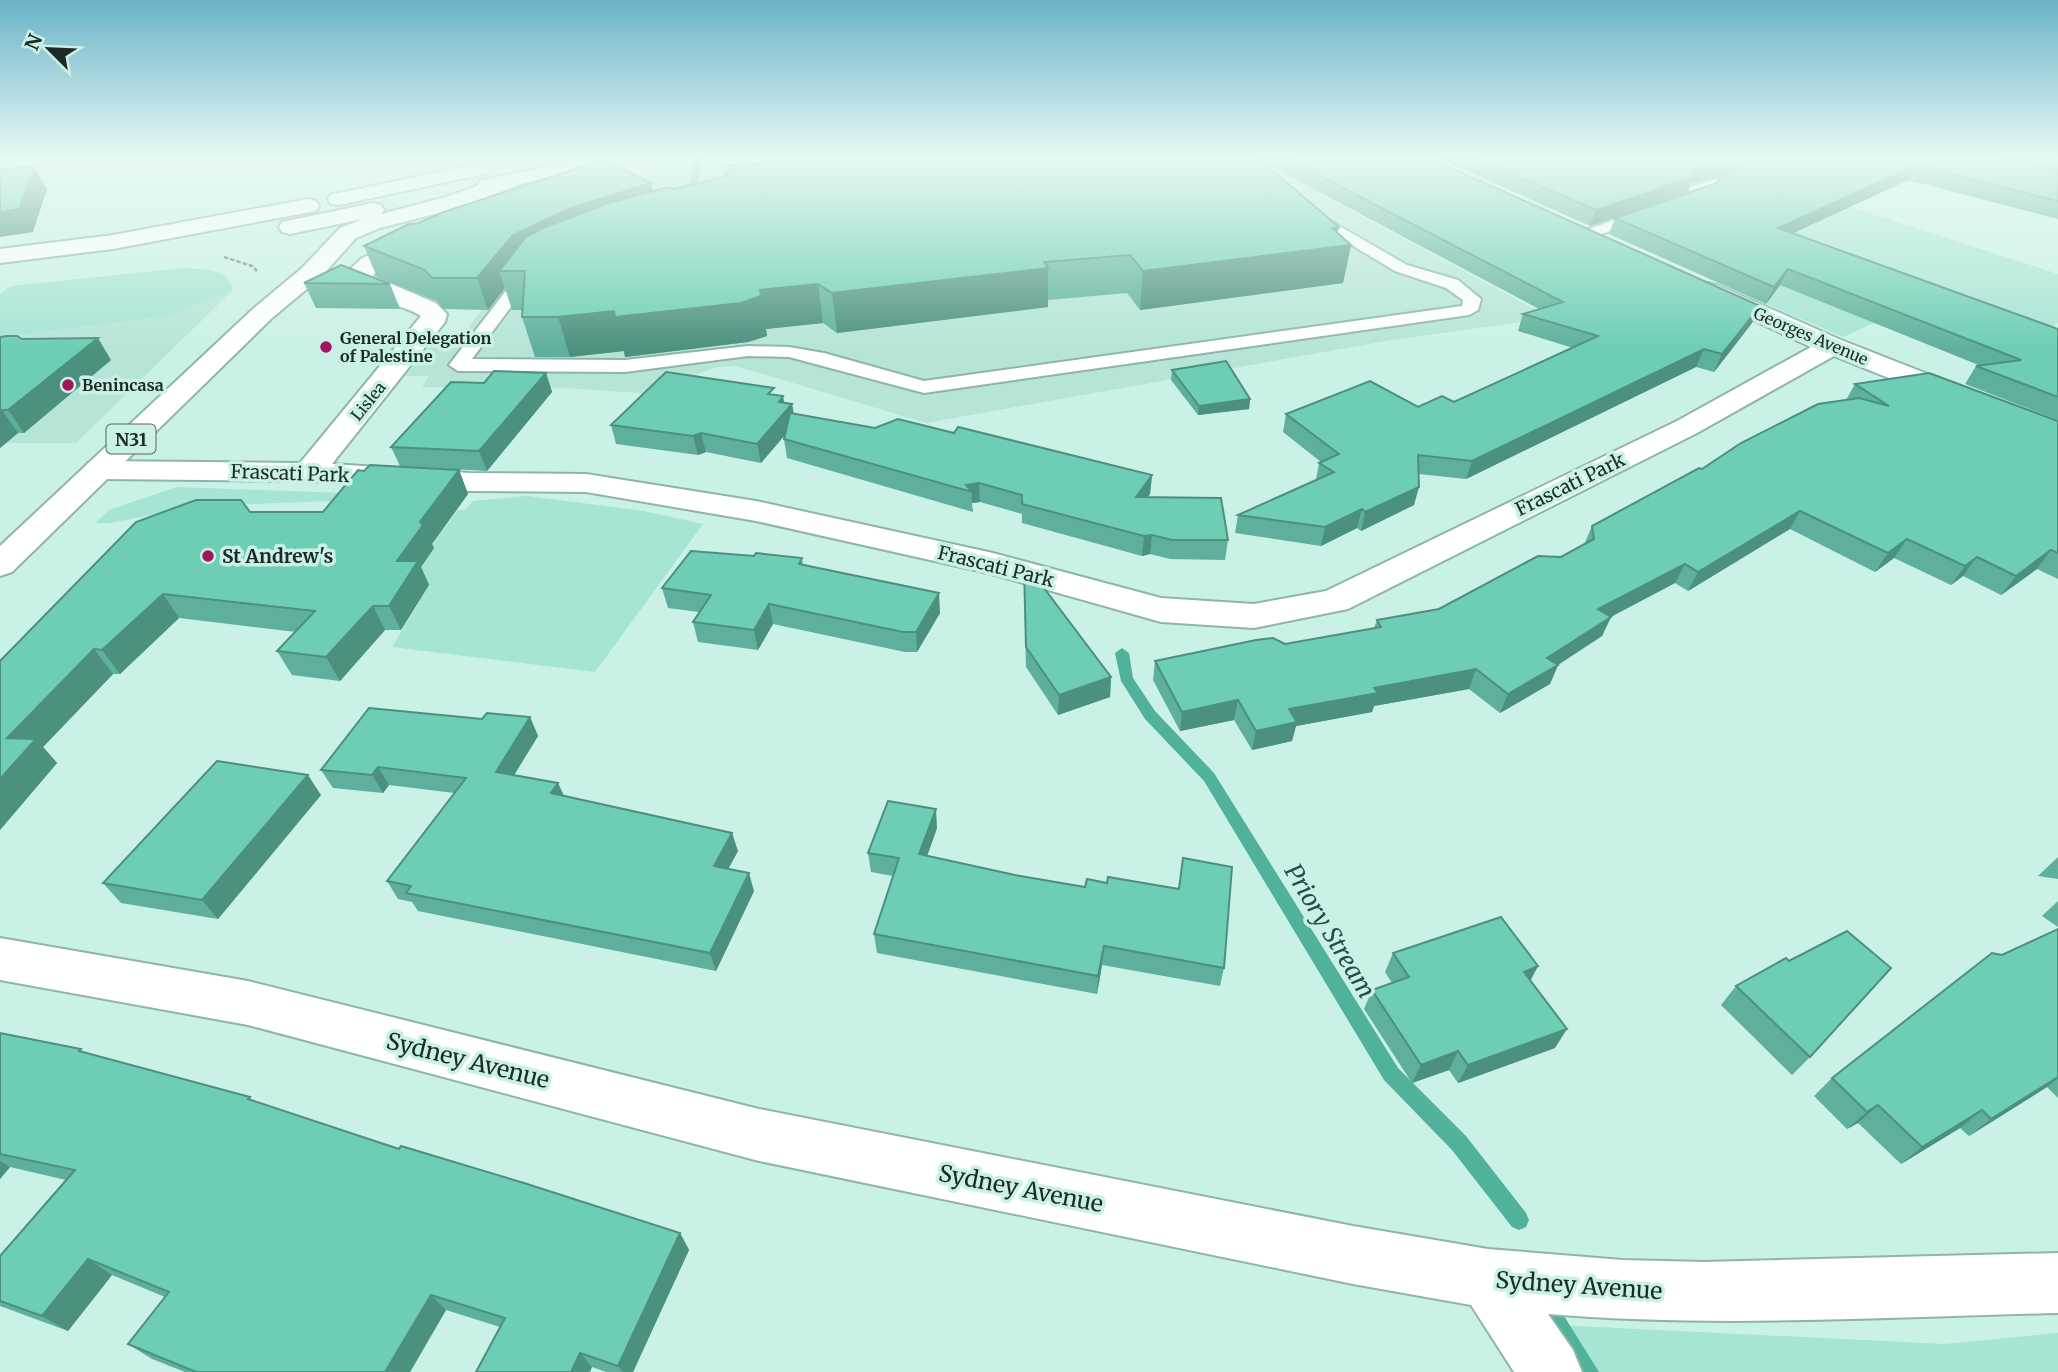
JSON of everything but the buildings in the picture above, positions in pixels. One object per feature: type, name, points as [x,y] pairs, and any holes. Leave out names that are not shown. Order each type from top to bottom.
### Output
[{"type":"main road","points":[[0,256],[113,242],[221,222]]},
{"type":"main road","points":[[289,222],[290,227]]},
{"type":"main road","points":[[0,272],[111,260],[290,227],[376,222]]},
{"type":"main road","name":"N31","points":[[0,565],[263,313],[311,273],[346,225]]},
{"type":"main road","name":"N31","points":[[263,313],[270,289],[285,262],[290,227]]},
{"type":"main road","points":[[1575,230],[1609,246]]},
{"type":"main road","name":"Lislea","points":[[309,472],[433,318],[434,314],[427,308],[362,282],[360,271],[390,254],[442,236]]},
{"type":"main road","name":"Georges Avenue","points":[[1684,279],[1832,346],[1982,405]]},
{"type":"main road","name":"Frascati Park","points":[[99,470],[309,472],[470,482],[586,484],[782,517],[993,564],[1161,610],[1254,616],[1335,601],[1686,427],[1832,346]]},
{"type":"main road","name":"Sydney Avenue","points":[[0,959],[248,1003],[760,1135],[1353,1255],[1488,1279],[1623,1290],[1704,1292],[2058,1283]]},
{"type":"main road","points":[[1488,1279],[1552,1372]]},
{"type":"lane","points":[[547,260],[530,270],[458,365],[625,366],[748,351],[789,352],[817,357],[924,387],[1469,310],[1472,299],[1452,284],[1401,268],[1325,222]]},
{"type":"lane","points":[[1575,230],[1603,222]]},
{"type":"shaded area","points":[[627,222],[1373,222],[1551,318],[1391,340],[926,423],[736,366],[717,367],[686,378],[669,395],[564,388],[422,387],[429,376],[406,376],[441,331],[465,332],[488,302],[465,302]]},
{"type":"shaded area","points":[[1781,222],[1898,222],[2058,274],[2058,322],[2039,339],[1905,308],[1843,337],[1709,279],[1731,270]]},
{"type":"shaded area","name":"Benincasa","points":[[186,268],[222,273],[233,290],[76,443],[0,443],[0,294],[11,286]]},
{"type":"shaded area","points":[[186,268],[220,274],[226,278],[233,290],[171,315],[0,337],[0,294],[11,286]]},
{"type":"shaded area","points":[[177,487],[369,494],[311,529],[330,501],[200,506],[110,523],[95,523],[109,510]]},
{"type":"shaded area","points":[[527,496],[644,511],[703,524],[595,672],[392,647],[429,586],[403,585],[458,510],[465,510],[473,501]]},
{"type":"shaded area","points":[[1536,1324],[1945,1344],[2058,1333],[2058,1372],[1567,1372]]},
{"type":"waterway","name":"Priory Stream","points":[[1122,653],[1126,678],[1150,715],[1209,777],[1391,1074],[1459,1143],[1519,1220]]},
{"type":"waterway","name":"Priory Stream","points":[[1556,1324],[1588,1372]]},
{"type":"place","name":"General Delegation of Palestine","points":[[326,347]]},
{"type":"place","name":"Benincasa","points":[[68,385]]},
{"type":"place","name":"St Andrew's","points":[[208,556]]}]
